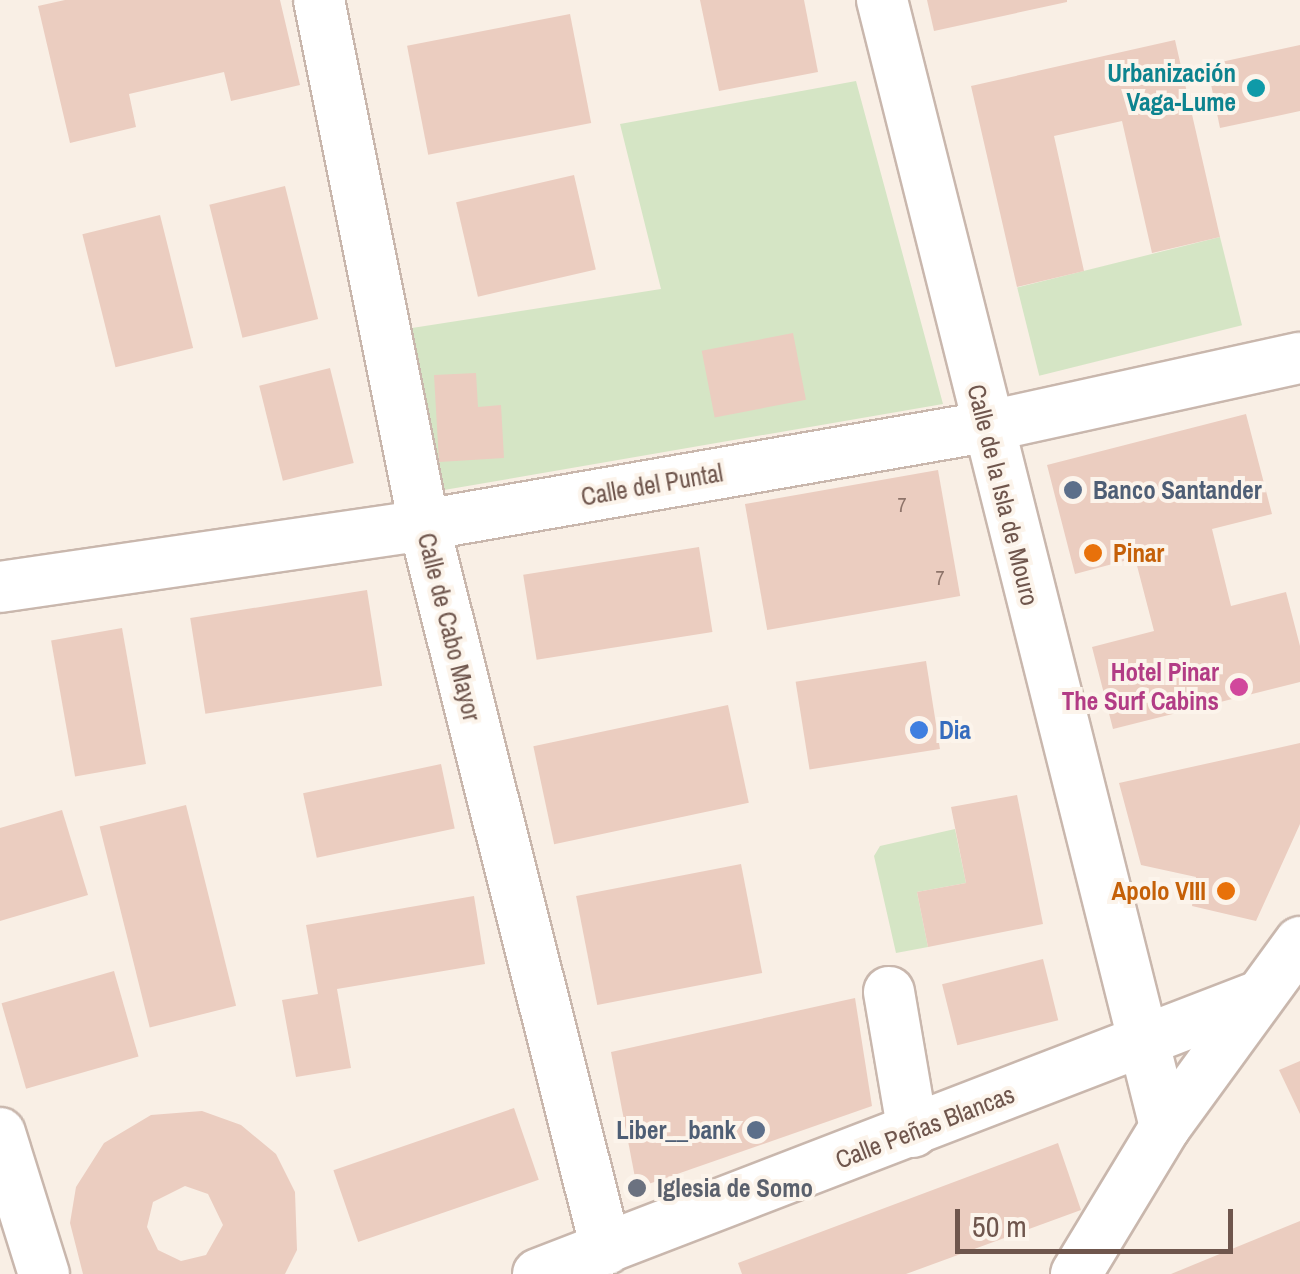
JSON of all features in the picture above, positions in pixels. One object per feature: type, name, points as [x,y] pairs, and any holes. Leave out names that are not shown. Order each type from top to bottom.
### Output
[{"type":"street","name":"Calle de Cabo Mayor","points":[[319,0],[424,525],[606,1249]]},
{"type":"street","name":"Calle de la Isla de Mouro","points":[[882,0],[1142,1042],[1155,1143]]},
{"type":"street","name":"Calle del Puntal","points":[[0,587],[424,525],[986,427],[1300,358]]},
{"type":"street","points":[[1076,1274],[1155,1143],[1254,998],[1300,942]]},
{"type":"street","points":[[1129,988],[1158,1008],[1198,1020]]},
{"type":"street","points":[[889,992],[912,1132]]},
{"type":"street","name":"Calle Peñas Blancas","points":[[538,1274],[1254,998]]},
{"type":"street","points":[[1080,1067],[1118,1087],[1155,1143]]},
{"type":"street","points":[[0,1133],[44,1274]]},
{"type":"green space","points":[[856,81],[943,404],[444,490],[412,328],[661,289],[620,124]]},
{"type":"green space","points":[[1220,237],[1242,325],[1039,376],[1017,288]]},
{"type":"green space","points":[[955,829],[966,883],[917,892],[928,947],[896,953],[874,856],[880,846]]},
{"type":"building","points":[[65,0],[280,0],[300,85],[231,101],[224,72],[129,94],[136,127],[70,143],[38,6]]},
{"type":"building","points":[[700,0],[804,0],[818,72],[719,91]]},
{"type":"building","points":[[927,0],[1067,0],[1067,2],[934,31]]},
{"type":"building","points":[[570,14],[591,123],[428,155],[407,46]]},
{"type":"building","points":[[1175,40],[1220,237],[1152,253],[1122,121],[1054,136],[1084,271],[1017,287],[971,86]]},
{"type":"building","name":"Urbanización Vaga-Lume","points":[[1300,45],[1300,111],[1220,128],[1207,65]]},
{"type":"building","points":[[574,175],[596,270],[478,297],[456,202]]},
{"type":"building","points":[[285,186],[318,319],[242,338],[209,205]]},
{"type":"building","points":[[160,215],[193,348],[116,367],[82,234]]},
{"type":"building","points":[[793,333],[806,400],[715,417],[702,351]]},
{"type":"building","points":[[330,368],[354,463],[283,481],[259,386]]},
{"type":"building","points":[[476,373],[478,407],[501,405],[504,458],[439,462],[434,375]]},
{"type":"building","points":[[1246,414],[1272,514],[1212,529],[1231,606],[1286,592],[1300,646],[1300,682],[1113,729],[1092,647],[1154,631],[1135,558],[1075,574],[1047,465]]},
{"type":"building","points":[[938,470],[960,596],[767,630],[745,504]]},
{"type":"building","points":[[699,547],[712,632],[537,660],[523,575]]},
{"type":"building","points":[[367,590],[382,686],[205,714],[190,618]]},
{"type":"building","points":[[122,628],[146,764],[75,776],[51,641]]},
{"type":"building","points":[[926,661],[940,749],[810,770],[796,682]]},
{"type":"building","points":[[728,705],[749,803],[554,844],[533,746]]},
{"type":"building","points":[[1300,743],[1300,824],[1256,921],[1192,906],[1196,877],[1141,865],[1119,783]]},
{"type":"building","points":[[441,764],[455,829],[317,858],[303,793]]},
{"type":"building","points":[[1017,795],[1043,924],[928,947],[917,892],[966,883],[951,807]]},
{"type":"building","points":[[186,805],[236,1006],[150,1027],[100,827]]},
{"type":"building","points":[[62,810],[88,895],[0,921],[0,828]]},
{"type":"building","points":[[741,864],[762,973],[597,1005],[576,896]]},
{"type":"building","points":[[474,896],[485,964],[337,989],[351,1068],[296,1077],[282,1000],[318,994],[306,925]]},
{"type":"building","points":[[1043,959],[1058,1020],[957,1045],[942,984]]},
{"type":"building","points":[[114,971],[139,1057],[26,1089],[2,1003]]},
{"type":"building","points":[[855,998],[872,1106],[637,1188],[611,1052]]},
{"type":"building","points":[[1300,1061],[1300,1114],[1279,1070]]},
{"type":"building","points":[[514,1108],[539,1180],[358,1242],[333,1170]]},
{"type":"building","points":[[202,1111],[241,1125],[276,1154],[295,1192],[297,1250],[285,1274],[83,1274],[70,1223],[76,1187],[104,1143],[151,1115]],"holes":[[[185,1186],[208,1194],[223,1225],[206,1255],[181,1261],[158,1250],[147,1227],[153,1202]]]},
{"type":"building","points":[[1058,1143],[1081,1210],[906,1274],[742,1274],[738,1263]]},
{"type":"building","points":[[1300,1221],[1300,1274],[1171,1274]]},
{"type":"place","name":"Urbanización Vaga-Lume","points":[[1256,88]]},
{"type":"place","name":"Banco Santander","points":[[1073,490]]},
{"type":"place","name":"Pinar","points":[[1093,553]]},
{"type":"place","name":"Hotel Pinar The Surf Cabins","points":[[1239,687]]},
{"type":"place","name":"Dia","points":[[919,730]]},
{"type":"place","name":"Apolo VIII","points":[[1226,891]]},
{"type":"place","name":"Liber__bank","points":[[756,1130]]},
{"type":"place","name":"Iglesia de Somo","points":[[637,1188]]}]
